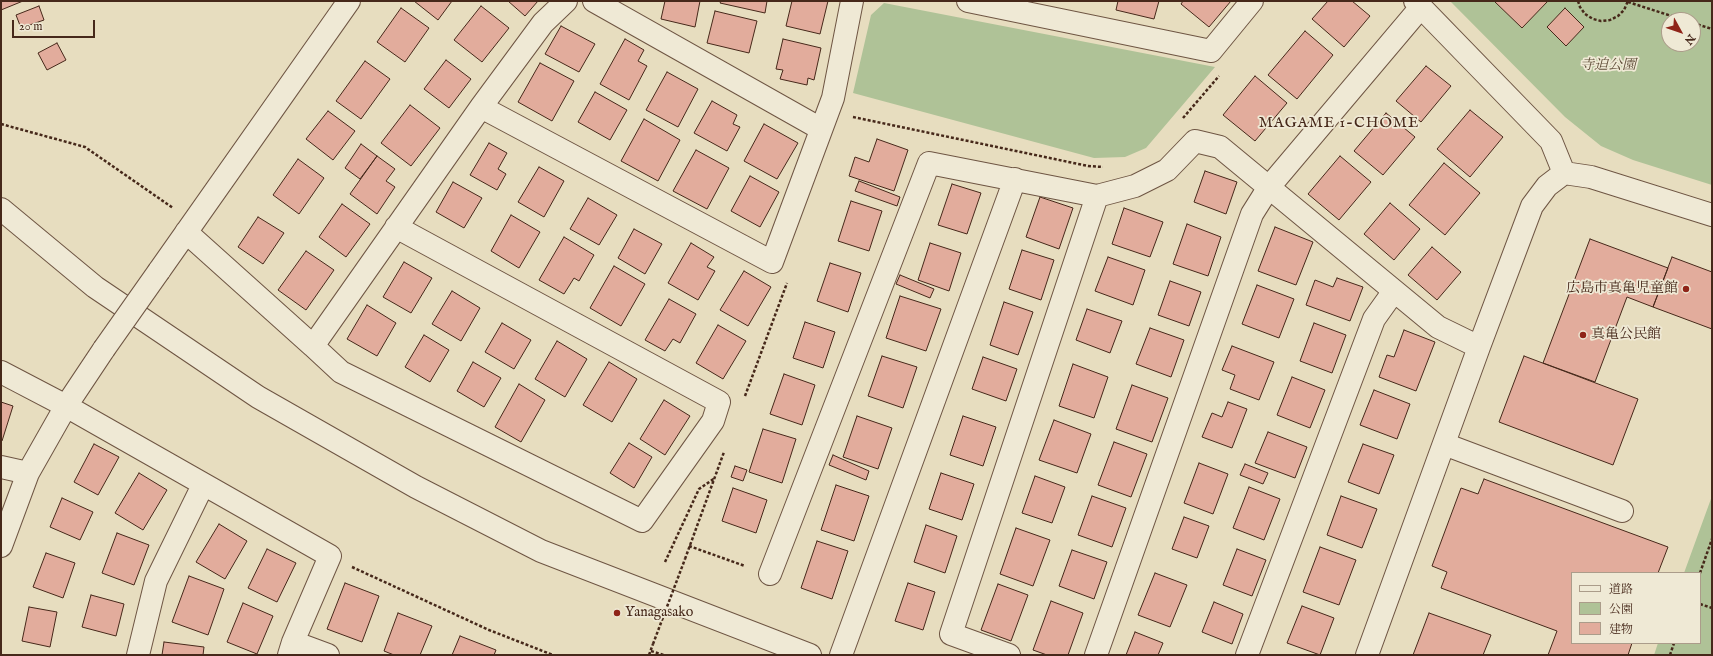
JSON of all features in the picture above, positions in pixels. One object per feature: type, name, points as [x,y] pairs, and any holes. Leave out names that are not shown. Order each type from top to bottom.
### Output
[{"type":"street","points":[[313,346],[481,107],[543,23],[566,1]]},
{"type":"street","points":[[594,1],[822,128]]},
{"type":"street","points":[[481,107],[772,262],[833,98],[852,1]]},
{"type":"street","points":[[968,1],[1211,51],[1252,1]]},
{"type":"street","points":[[1096,655],[1252,214],[1269,187],[1418,4],[1551,142],[1564,173]]},
{"type":"street","points":[[1,546],[28,473],[66,406],[186,232],[339,5]]},
{"type":"street","points":[[770,574],[929,163],[1097,196],[1135,186],[1167,170],[1195,142],[1220,147],[1438,327],[1479,347]]},
{"type":"street","points":[[1367,655],[1532,206],[1547,186],[1564,173],[1591,178],[1712,215]]},
{"type":"street","points":[[841,655],[1015,179]]},
{"type":"street","points":[[1009,655],[951,634],[1097,196]]},
{"type":"street","points":[[1,208],[95,287],[258,397],[416,487],[541,551],[810,655]]},
{"type":"street","points":[[186,232],[341,372],[642,521],[713,421],[719,402],[396,227]]},
{"type":"street","points":[[1247,655],[1374,319],[1394,291]]},
{"type":"street","points":[[1,372],[66,406],[330,556],[291,648],[328,655]]},
{"type":"street","points":[[1444,444],[1622,511]]},
{"type":"street","points":[[1,467],[28,473]]},
{"type":"street","points":[[138,655],[156,581],[203,485]]},
{"type":"path","points":[[1578,1],[1585,14],[1602,21],[1610,20],[1618,16],[1628,1],[1661,12]]},
{"type":"path","points":[[1701,26],[1712,29]]},
{"type":"path","points":[[1,124],[85,147],[176,210]]},
{"type":"path","points":[[665,562],[699,488],[715,478]]},
{"type":"path","points":[[1700,572],[1712,539]]},
{"type":"path","points":[[689,546],[770,574]]},
{"type":"path","points":[[330,556],[489,630],[553,655]]},
{"type":"path","points":[[649,655],[685,559]]},
{"type":"path","points":[[1701,604],[1712,608]]},
{"type":"path","points":[[1670,655],[1674,644]]},
{"type":"path","points":[[651,651],[664,655]]},
{"type":"green space","name":"寺迫公園","points":[[1450,1],[1712,1],[1712,185],[1633,160],[1601,146],[1565,117]]},
{"type":"green space","points":[[884,3],[1215,67],[1146,148],[1125,157],[1094,158],[853,93],[871,15]]},
{"type":"green space","points":[[1712,496],[1712,655],[1654,655],[1658,644],[1701,644],[1701,572],[1684,572]]},
{"type":"building","points":[[1,1],[23,1],[1,10]]},
{"type":"building","points":[[414,1],[452,1],[438,20]]},
{"type":"building","points":[[508,1],[538,1],[525,16]]},
{"type":"building","points":[[665,1],[700,1],[695,27],[661,19]]},
{"type":"building","points":[[721,1],[767,1],[765,13],[720,3]]},
{"type":"building","points":[[792,1],[828,1],[820,34],[786,26]]},
{"type":"building","points":[[1118,1],[1159,1],[1154,19],[1116,10]]},
{"type":"building","points":[[1183,1],[1231,1],[1209,27],[1181,4]]},
{"type":"building","points":[[1328,1],[1352,1],[1370,16],[1344,47],[1312,19]]},
{"type":"building","points":[[1494,1],[1548,1],[1522,28]]},
{"type":"building","points":[[39,6],[44,20],[21,28],[16,15]]},
{"type":"building","points":[[481,6],[509,28],[482,62],[454,40]]},
{"type":"building","points":[[401,8],[429,28],[405,62],[377,42]]},
{"type":"building","points":[[1565,8],[1584,27],[1566,46],[1547,27]]},
{"type":"building","points":[[715,11],[757,21],[749,53],[707,43]]},
{"type":"building","points":[[561,26],[595,44],[579,72],[545,54]]},
{"type":"building","points":[[1305,31],[1333,55],[1297,99],[1268,75]]},
{"type":"building","points":[[625,39],[644,50],[638,61],[647,66],[629,100],[600,84]]},
{"type":"building","points":[[783,39],[821,48],[814,80],[808,78],[807,85],[780,79],[783,70],[776,69]]},
{"type":"building","points":[[57,43],[66,60],[47,70],[38,53]]},
{"type":"building","points":[[446,60],[471,79],[449,108],[424,89]]},
{"type":"building","points":[[365,61],[390,79],[361,119],[336,101]]},
{"type":"building","points":[[540,63],[574,81],[552,121],[518,102]]},
{"type":"building","points":[[1426,66],[1451,86],[1421,122],[1396,101]]},
{"type":"building","points":[[667,72],[698,89],[678,127],[646,110]]},
{"type":"building","points":[[1255,76],[1287,103],[1255,141],[1223,115]]},
{"type":"building","points":[[595,92],[627,110],[610,140],[578,122]]},
{"type":"building","points":[[712,101],[737,115],[733,124],[740,127],[727,151],[694,133]]},
{"type":"building","points":[[410,105],[440,128],[411,166],[381,143]]},
{"type":"building","points":[[1470,110],[1503,137],[1470,177],[1437,149]]},
{"type":"building","points":[[328,111],[355,131],[333,160],[306,139]]},
{"type":"building","points":[[1386,113],[1415,137],[1383,175],[1354,151]]},
{"type":"building","points":[[644,119],[680,140],[658,181],[621,161]]},
{"type":"building","points":[[764,124],[798,143],[777,179],[744,161]]},
{"type":"building","points":[[877,139],[908,150],[894,191],[849,176],[855,157],[869,162]]},
{"type":"building","points":[[489,143],[507,153],[498,169],[506,174],[497,190],[470,175]]},
{"type":"building","points":[[361,144],[377,156],[360,179],[345,168]]},
{"type":"building","points":[[696,150],[729,168],[707,209],[673,191]]},
{"type":"building","points":[[377,156],[395,169],[386,181],[395,187],[377,214],[350,194]]},
{"type":"building","points":[[1340,156],[1371,182],[1339,220],[1308,194]]},
{"type":"building","points":[[298,159],[324,178],[299,214],[273,195]]},
{"type":"building","points":[[1444,163],[1480,193],[1445,235],[1409,205]]},
{"type":"building","points":[[539,167],[564,181],[544,217],[518,202]]},
{"type":"building","points":[[1205,171],[1237,182],[1226,214],[1194,202]]},
{"type":"building","points":[[750,176],[779,192],[760,227],[731,211]]},
{"type":"building","points":[[859,181],[900,197],[897,206],[855,191]]},
{"type":"building","points":[[453,182],[482,198],[464,228],[436,212]]},
{"type":"building","points":[[952,184],[981,193],[967,234],[938,225]]},
{"type":"building","points":[[1040,197],[1073,208],[1059,249],[1026,237]]},
{"type":"building","points":[[588,198],[617,215],[599,245],[570,229]]},
{"type":"building","points":[[851,201],[882,211],[869,251],[838,241]]},
{"type":"building","points":[[1390,203],[1420,229],[1394,260],[1364,234]]},
{"type":"building","points":[[342,204],[370,224],[346,257],[319,237]]},
{"type":"building","points":[[1124,208],[1163,222],[1150,257],[1112,244]]},
{"type":"building","points":[[511,215],[540,232],[519,268],[491,251]]},
{"type":"building","points":[[258,217],[284,233],[263,264],[238,247]]},
{"type":"building","points":[[1187,224],[1221,237],[1208,276],[1173,264]]},
{"type":"building","points":[[1275,227],[1313,242],[1296,285],[1258,271]]},
{"type":"building","points":[[634,229],[662,244],[645,274],[618,258]]},
{"type":"building","points":[[564,237],[594,255],[579,281],[574,278],[564,294],[539,280]]},
{"type":"building","name":"真亀公民館","points":[[1590,239],[1668,268],[1653,307],[1627,297],[1595,382],[1543,363]]},
{"type":"building","points":[[691,243],[714,257],[707,267],[715,271],[698,300],[668,283]]},
{"type":"building","points":[[930,243],[961,253],[949,291],[918,280]]},
{"type":"building","points":[[1432,247],[1461,272],[1437,300],[1408,275]]},
{"type":"building","points":[[1022,250],[1054,260],[1041,300],[1009,289]]},
{"type":"building","points":[[306,251],[334,270],[306,310],[278,290]]},
{"type":"building","points":[[1108,257],[1145,270],[1133,305],[1095,291]]},
{"type":"building","name":"広島市真亀児童館","points":[[1672,257],[1712,272],[1712,329],[1653,307]]},
{"type":"building","points":[[404,262],[432,278],[411,313],[383,297]]},
{"type":"building","points":[[830,263],[861,273],[848,312],[817,301]]},
{"type":"building","points":[[614,266],[645,284],[621,326],[590,308]]},
{"type":"building","points":[[744,271],[771,287],[748,326],[720,310]]},
{"type":"building","points":[[900,275],[934,289],[930,298],[896,284]]},
{"type":"building","points":[[1337,278],[1363,287],[1350,321],[1306,305],[1315,280],[1333,287]]},
{"type":"building","points":[[1170,281],[1201,292],[1189,326],[1158,315]]},
{"type":"building","points":[[1257,285],[1294,299],[1279,338],[1242,324]]},
{"type":"building","points":[[452,291],[480,308],[461,341],[432,324]]},
{"type":"building","points":[[900,296],[941,309],[926,351],[886,338]]},
{"type":"building","points":[[669,299],[696,314],[680,343],[673,339],[665,351],[645,340]]},
{"type":"building","points":[[1004,302],[1033,312],[1018,355],[990,345]]},
{"type":"building","points":[[367,305],[396,323],[377,356],[347,339]]},
{"type":"building","points":[[1087,309],[1122,321],[1110,353],[1076,340]]},
{"type":"building","points":[[805,322],[835,332],[823,368],[793,358]]},
{"type":"building","points":[[502,323],[531,340],[514,369],[485,352]]},
{"type":"building","points":[[1314,323],[1346,335],[1332,373],[1300,361]]},
{"type":"building","points":[[718,325],[746,341],[723,379],[696,363]]},
{"type":"building","points":[[1150,328],[1184,340],[1171,377],[1136,364]]},
{"type":"building","points":[[1404,330],[1435,342],[1416,391],[1379,377],[1387,355],[1394,357]]},
{"type":"building","points":[[424,335],[449,350],[430,382],[405,367]]},
{"type":"building","points":[[557,341],[587,359],[565,397],[535,379]]},
{"type":"building","points":[[1232,346],[1274,362],[1259,400],[1230,389],[1235,375],[1222,370]]},
{"type":"building","points":[[882,356],[917,367],[903,408],[868,396]]},
{"type":"building","points":[[1524,356],[1638,399],[1613,465],[1499,422]]},
{"type":"building","points":[[983,357],[1017,369],[1006,401],[972,389]]},
{"type":"building","points":[[473,362],[501,378],[484,407],[457,391]]},
{"type":"building","points":[[609,362],[637,379],[612,422],[583,405]]},
{"type":"building","points":[[1073,364],[1108,377],[1094,418],[1059,406]]},
{"type":"building","points":[[784,374],[815,385],[802,425],[770,414]]},
{"type":"building","points":[[1292,377],[1325,390],[1310,428],[1277,415]]},
{"type":"building","points":[[519,384],[545,400],[521,442],[495,427]]},
{"type":"building","points":[[1132,385],[1168,398],[1152,442],[1116,429]]},
{"type":"building","points":[[1374,390],[1410,404],[1397,439],[1360,425]]},
{"type":"building","points":[[664,400],[690,416],[665,455],[640,439]]},
{"type":"building","points":[[1,402],[13,406],[2,441],[1,441]]},
{"type":"building","points":[[1228,402],[1247,409],[1232,448],[1202,437],[1212,413],[1222,417]]},
{"type":"building","points":[[857,416],[892,428],[878,469],[843,457]]},
{"type":"building","points":[[963,416],[996,427],[983,466],[950,455]]},
{"type":"building","points":[[1054,420],[1091,434],[1077,473],[1039,460]]},
{"type":"building","points":[[763,429],[796,439],[782,483],[749,472]]},
{"type":"building","points":[[1268,432],[1307,447],[1295,478],[1255,463]]},
{"type":"building","points":[[1114,442],[1147,454],[1131,497],[1098,485]]},
{"type":"building","points":[[629,443],[652,457],[634,488],[610,473]]},
{"type":"building","points":[[94,444],[119,457],[98,495],[74,482]]},
{"type":"building","points":[[1363,444],[1394,455],[1379,494],[1348,482]]},
{"type":"building","points":[[833,455],[869,471],[866,480],[829,465]]},
{"type":"building","points":[[1199,463],[1228,474],[1213,514],[1184,503]]},
{"type":"building","points":[[1245,464],[1268,473],[1263,484],[1240,475]]},
{"type":"building","points":[[735,466],[747,470],[743,481],[731,477]]},
{"type":"building","points":[[139,473],[167,490],[143,530],[115,513]]},
{"type":"building","points":[[941,473],[974,484],[962,520],[929,509]]},
{"type":"building","points":[[1035,476],[1065,487],[1052,523],[1022,513]]},
{"type":"building","points":[[1484,479],[1668,547],[1658,572],[1571,572],[1571,644],[1632,644],[1628,655],[1548,655],[1557,631],[1441,588],[1447,572],[1432,566],[1461,488],[1478,494]]},
{"type":"building","points":[[836,485],[869,496],[854,541],[821,530]]},
{"type":"building","points":[[1249,487],[1280,499],[1264,540],[1233,528]]},
{"type":"building","points":[[733,488],[767,500],[756,533],[722,521]]},
{"type":"building","points":[[1092,496],[1126,508],[1112,547],[1078,535]]},
{"type":"building","points":[[1341,496],[1377,509],[1362,548],[1327,535]]},
{"type":"building","points":[[62,498],[93,512],[80,540],[50,527]]},
{"type":"building","points":[[1184,517],[1209,526],[1197,558],[1172,549]]},
{"type":"building","points":[[219,524],[247,541],[225,579],[196,562]]},
{"type":"building","points":[[926,525],[957,536],[945,573],[914,562]]},
{"type":"building","points":[[1016,528],[1050,540],[1033,586],[1000,574]]},
{"type":"building","points":[[117,533],[149,545],[134,585],[102,573]]},
{"type":"building","points":[[817,541],[848,551],[832,599],[801,588]]},
{"type":"building","points":[[1320,547],[1356,560],[1339,605],[1303,592]]},
{"type":"building","points":[[267,549],[296,563],[277,602],[248,588]]},
{"type":"building","points":[[1237,549],[1266,560],[1252,596],[1223,585]]},
{"type":"building","points":[[1072,550],[1107,562],[1094,599],[1059,586]]},
{"type":"building","points":[[46,553],[75,563],[63,598],[33,587]]},
{"type":"building","points":[[1155,573],[1187,585],[1170,627],[1138,615]]},
{"type":"building","points":[[189,576],[224,589],[208,635],[172,622]]},
{"type":"building","points":[[345,583],[379,596],[362,642],[327,629]]},
{"type":"building","points":[[908,583],[935,592],[923,630],[895,621]]},
{"type":"building","points":[[998,584],[1028,595],[1011,641],[981,630]]},
{"type":"building","points":[[91,595],[124,604],[116,636],[82,627]]},
{"type":"building","points":[[1051,601],[1083,613],[1068,655],[1047,655],[1033,650]]},
{"type":"building","points":[[1214,602],[1243,614],[1232,644],[1202,632]]},
{"type":"building","points":[[243,603],[273,616],[257,654],[227,642]]},
{"type":"building","points":[[1302,606],[1334,618],[1320,655],[1287,643]]},
{"type":"building","points":[[29,607],[57,612],[50,647],[22,641]]},
{"type":"building","points":[[398,613],[432,626],[420,655],[394,655],[384,651]]},
{"type":"building","points":[[1429,613],[1491,635],[1483,655],[1413,655]]},
{"type":"building","points":[[1135,632],[1163,643],[1158,655],[1126,655]]},
{"type":"building","points":[[460,636],[496,650],[494,655],[452,655]]},
{"type":"building","points":[[164,642],[204,647],[203,655],[162,655]]},
{"type":"place","name":"広島市真亀児童館","points":[[1686,289]]},
{"type":"place","name":"真亀公民館","points":[[1583,335]]},
{"type":"place","name":"Yanagasako","points":[[617,613]]},
{"type":"district","name":"MAGAME 1-CHOME","points":[[1339,124]]}]
